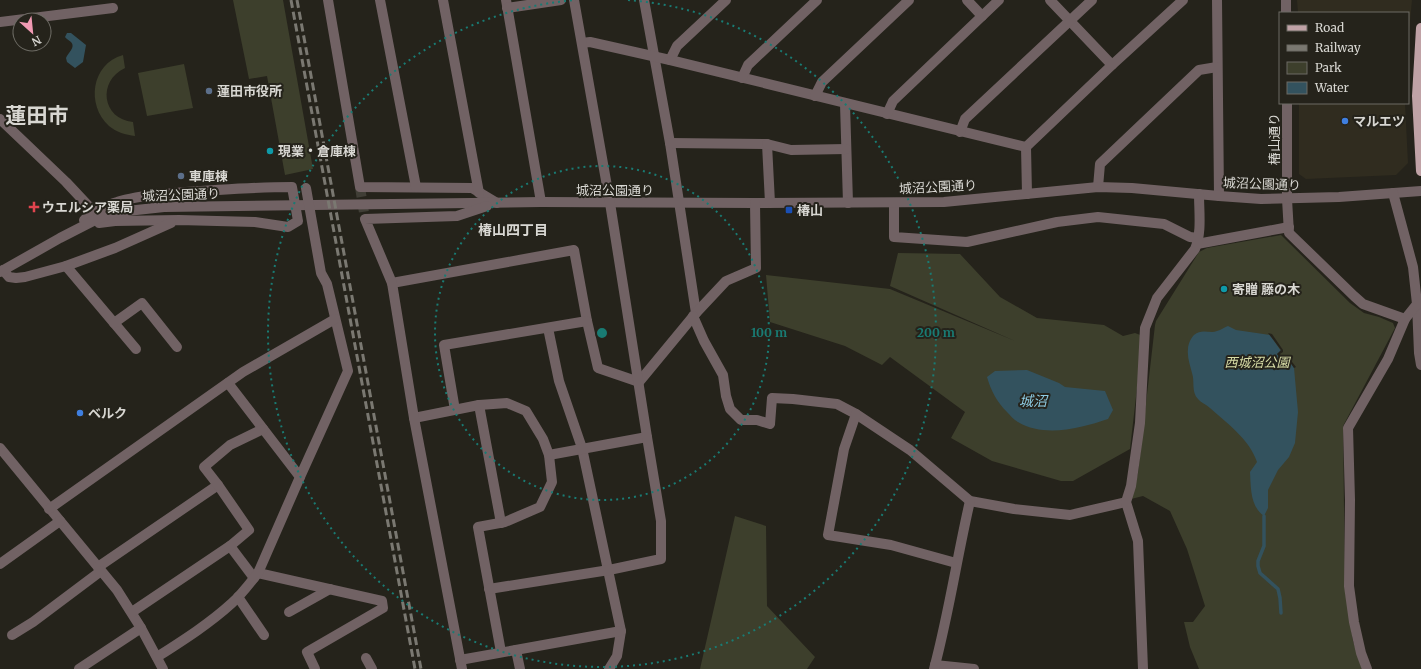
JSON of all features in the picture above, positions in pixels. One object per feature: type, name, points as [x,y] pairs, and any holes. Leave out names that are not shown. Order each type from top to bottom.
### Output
[{"type":"main road","points":[[1421,28],[1417,96],[1421,171]]},
{"type":"street","points":[[331,0],[360,187],[472,188],[497,203]]},
{"type":"street","points":[[380,0],[416,187]]},
{"type":"street","points":[[443,0],[479,193]]},
{"type":"street","points":[[541,202],[507,4],[561,0]]},
{"type":"street","points":[[489,589],[609,570],[661,559],[661,521],[646,437],[610,203],[574,0]]},
{"type":"street","points":[[644,0],[670,143],[694,314],[704,341],[722,375],[730,409],[741,420],[757,420],[770,424],[772,398],[837,404],[856,414],[910,450],[970,500],[1014,509],[1070,515],[1126,502]]},
{"type":"street","points":[[670,60],[677,46],[726,0]]},
{"type":"street","points":[[742,78],[748,65],[817,0]]},
{"type":"street","points":[[815,96],[822,82],[909,0]]},
{"type":"street","points":[[967,0],[982,16]]},
{"type":"street","points":[[887,114],[893,101],[999,0]]},
{"type":"street","points":[[1050,0],[1112,64]]},
{"type":"street","points":[[960,132],[965,119],[1092,0]]},
{"type":"street","points":[[1027,194],[1026,147],[1112,64],[1183,0]]},
{"type":"street","points":[[1217,0],[1218,196]]},
{"type":"street","points":[[1286,0],[1286,12]]},
{"type":"street","points":[[0,22],[113,8]]},
{"type":"street","points":[[582,43],[590,42],[655,56],[845,104],[1026,147]]},
{"type":"street","points":[[1098,187],[1100,164],[1199,70],[1217,67]]},
{"type":"street","points":[[845,104],[848,203]]},
{"type":"street","name":"椿山通り","points":[[1287,104],[1287,199],[1289,227]]},
{"type":"street","points":[[0,119],[66,182],[94,213]]},
{"type":"street","points":[[670,143],[768,144],[791,150],[846,149]]},
{"type":"street","points":[[768,144],[770,203]]},
{"type":"street","points":[[60,238],[94,213],[115,202],[141,197],[257,188],[292,187],[298,221],[288,226],[255,222],[179,220],[115,221],[86,224]]},
{"type":"street","name":"城沼公園通り","points":[[1,271],[101,217],[118,212],[164,207],[541,202],[944,202],[1098,187],[1146,189],[1218,196],[1287,199],[1339,198],[1421,191]]},
{"type":"street","points":[[157,657],[208,622],[238,597],[256,575],[348,371],[327,284],[321,273],[306,188]]},
{"type":"street","points":[[1393,193],[1413,267],[1419,303],[1419,353],[1421,365]]},
{"type":"street","points":[[1143,669],[1138,541],[1126,502],[1131,486],[1140,423],[1145,328],[1156,298],[1195,249],[1198,241],[1199,194]]},
{"type":"street","points":[[497,203],[457,216],[365,219],[392,283],[414,418],[461,664],[501,652],[621,631]]},
{"type":"street","points":[[638,382],[694,314],[726,281],[756,268],[755,203]]},
{"type":"street","points":[[894,203],[894,237],[966,242],[1057,222],[1098,217],[1164,224],[1198,241],[1289,227],[1289,233],[1293,238],[1363,304],[1405,319]]},
{"type":"street","points":[[1,271],[9,277],[16,278],[66,266],[115,248],[179,220]]},
{"type":"street","points":[[392,283],[574,250],[587,321],[598,368],[638,382]]},
{"type":"street","points":[[66,266],[136,349]]},
{"type":"street","points":[[114,323],[142,303],[177,347]]},
{"type":"street","points":[[1367,669],[1358,641],[1349,586],[1350,500],[1348,428],[1388,359],[1405,319],[1419,303]]},
{"type":"street","points":[[49,509],[243,372],[335,319]]},
{"type":"street","points":[[455,410],[444,345],[587,321]]},
{"type":"street","points":[[548,328],[559,381],[582,448],[621,631],[617,656],[608,669]]},
{"type":"street","points":[[228,382],[300,477]]},
{"type":"street","points":[[414,418],[479,405],[507,403],[526,411],[543,439],[549,454],[552,482],[540,507],[501,523],[478,527],[501,652]]},
{"type":"street","points":[[479,405],[501,523]]},
{"type":"street","points":[[856,414],[844,448],[828,535],[891,545],[956,563]]},
{"type":"street","points":[[132,612],[230,546],[249,530],[204,467],[230,445],[263,429]]},
{"type":"street","points":[[549,454],[646,437]]},
{"type":"street","points":[[0,448],[117,590],[132,612],[163,669]]},
{"type":"street","points":[[12,635],[33,622],[100,569],[218,485]]},
{"type":"street","points":[[970,500],[956,563],[952,594],[934,667],[974,669]]},
{"type":"street","points":[[0,564],[60,521]]},
{"type":"street","points":[[230,546],[256,575],[330,589],[382,601],[383,608],[307,652],[316,669]]},
{"type":"street","points":[[289,612],[330,589]]},
{"type":"street","points":[[238,597],[264,635]]},
{"type":"street","points":[[79,669],[141,628]]},
{"type":"street","points":[[516,650],[520,669]]},
{"type":"street","points":[[366,658],[372,669]]},
{"type":"shaded area","points":[[1297,0],[1412,0],[1409,32],[1409,12],[1298,12]]},
{"type":"shaded area","points":[[1299,104],[1405,104],[1408,163],[1396,175],[1306,179],[1299,174]]},
{"type":"green space","points":[[233,0],[283,0],[313,169],[285,175],[267,76],[249,79]]},
{"type":"green space","points":[[123,55],[125,68],[116,74],[110,82],[107,90],[107,99],[109,107],[115,114],[123,119],[133,122],[135,136],[121,133],[109,126],[97,107],[95,97],[95,86],[98,76],[104,67],[112,60]]},
{"type":"green space","points":[[184,64],[193,108],[147,116],[138,73]]},
{"type":"green space","name":"西城沼公園","points":[[1281,235],[1350,303],[1364,313],[1393,323],[1395,328],[1343,426],[1345,590],[1353,641],[1362,669],[1199,669],[1190,647],[1184,622],[1193,622],[1205,606],[1187,549],[1170,511],[1143,496],[1131,499],[1138,473],[1155,325],[1156,321],[1199,252],[1207,248]]},
{"type":"green space","points":[[898,253],[960,254],[1000,297],[1037,318],[1104,325],[1123,336],[1135,333],[1143,336],[1130,449],[1073,481],[1061,481],[992,461],[951,438],[965,412],[890,357],[882,365],[845,346],[770,322],[766,275],[890,289],[1015,341],[890,286]]},
{"type":"green space","points":[[735,516],[766,526],[767,606],[815,657],[807,669],[700,669]]},
{"type":"water","points":[[67,33],[71,33],[86,45],[83,62],[75,68],[67,62],[66,58],[73,46],[65,37]]},
{"type":"water","points":[[1228,326],[1236,330],[1270,335],[1281,351],[1277,354],[1284,362],[1288,359],[1294,368],[1298,412],[1295,443],[1289,457],[1278,470],[1268,490],[1268,508],[1264,516],[1256,507],[1252,496],[1250,472],[1257,462],[1249,446],[1231,426],[1199,400],[1194,390],[1193,376],[1188,355],[1188,347],[1191,339],[1197,333],[1203,331],[1214,332]]},
{"type":"water","name":"城沼","points":[[1027,370],[1059,383],[1065,387],[1105,391],[1113,410],[1108,419],[1086,426],[1063,430],[1040,430],[1018,422],[997,400],[992,392],[987,377],[995,371]]},
{"type":"pier","points":[[1268,333],[1272,334],[1283,350],[1280,354],[1284,360],[1289,358],[1296,367],[1294,368],[1288,359],[1284,363],[1277,354],[1281,350]]},
{"type":"waterway","points":[[1264,516],[1264,546],[1258,561],[1258,566],[1260,573],[1278,589],[1281,613]]},
{"type":"tunnel","points":[[360,187],[365,219]]},
{"type":"railway","points":[[291,0],[415,669]]},
{"type":"railway","points":[[297,0],[421,669]]},
{"type":"place","name":"蓮田市役所","points":[[209,91]]},
{"type":"place","name":"マルエツ","points":[[1345,121]]},
{"type":"place","name":"現業・倉庫棟","points":[[270,151]]},
{"type":"place","name":"車庫棟","points":[[181,176]]},
{"type":"place","name":"ウエルシア薬局","points":[[34,207]]},
{"type":"place","name":"椿山","points":[[789,210]]},
{"type":"place","name":"寄贈 藤の木","points":[[1224,289]]},
{"type":"place","name":"ベルク","points":[[80,413]]},
{"type":"district","name":"蓮田市","points":[[37,115]]},
{"type":"district","name":"椿山四丁目","points":[[513,230]]}]
